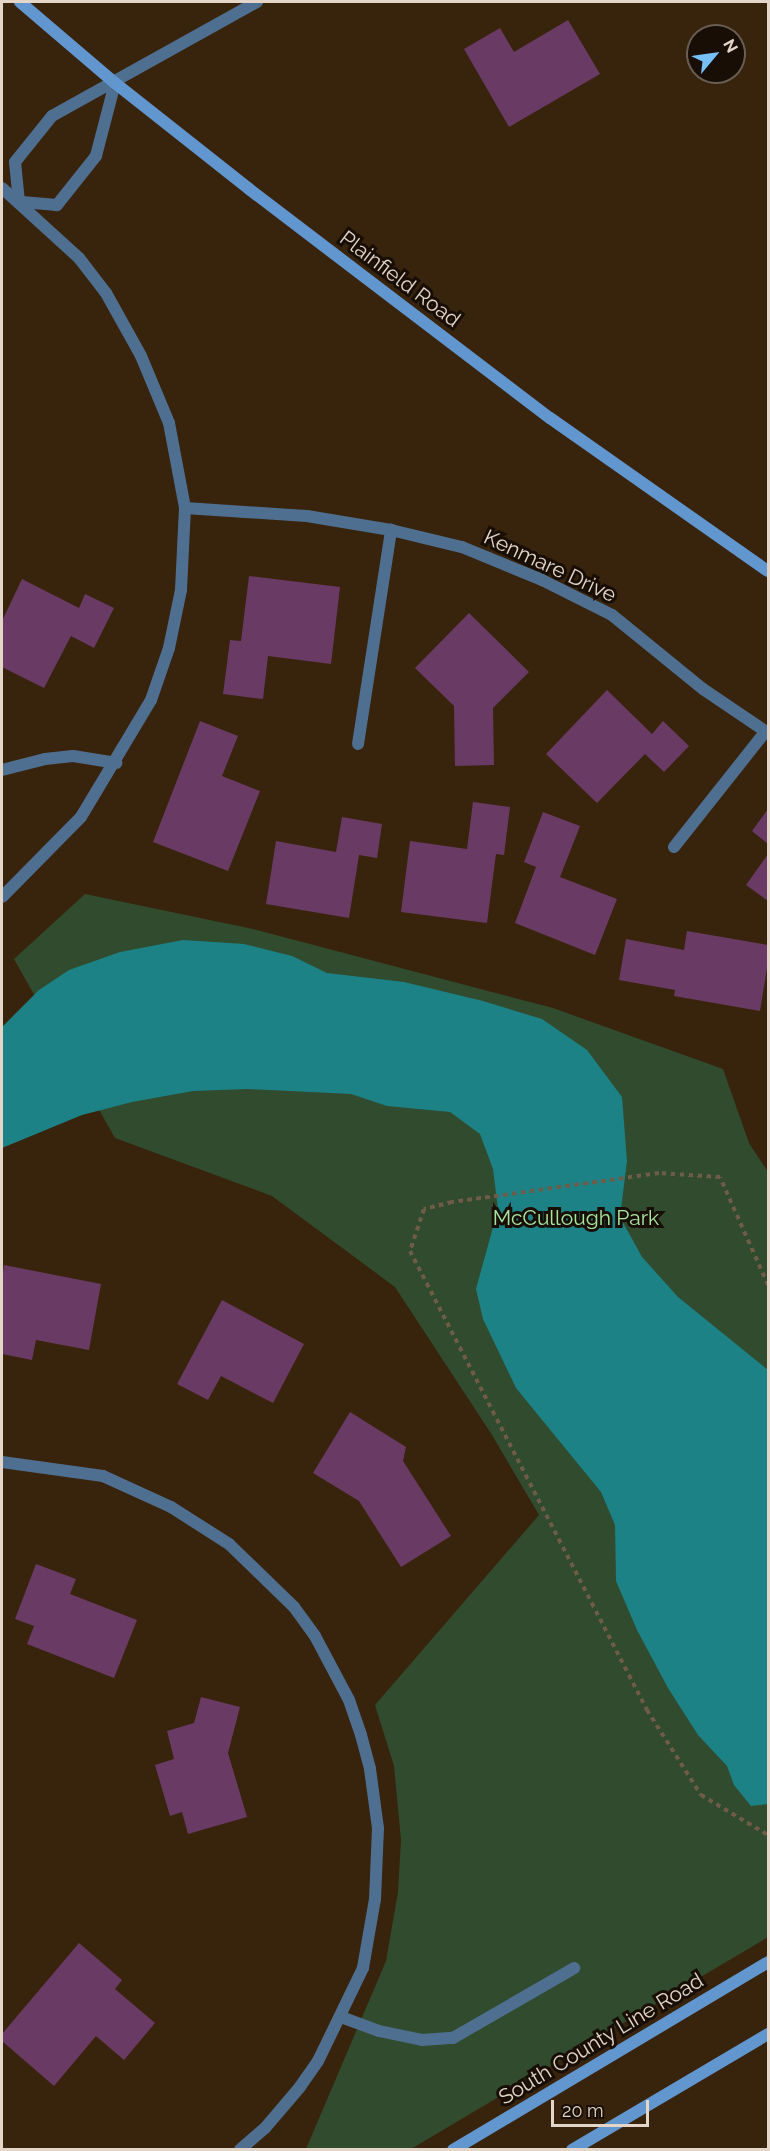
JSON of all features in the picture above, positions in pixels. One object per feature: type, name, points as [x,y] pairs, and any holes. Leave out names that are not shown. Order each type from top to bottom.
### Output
[{"type":"main road","name":"Plainfield Road","points":[[20,2],[115,83],[249,189],[550,418],[768,571]]},
{"type":"main road","name":"South County Line Road","points":[[453,2150],[768,1962]]},
{"type":"main road","points":[[572,2150],[768,2034]]},
{"type":"street","points":[[19,202],[15,162],[52,116],[257,2]]},
{"type":"street","points":[[19,202],[57,205],[96,156],[115,83]]},
{"type":"street","points":[[2,188],[79,258],[106,293],[141,356],[169,423],[185,508],[181,590],[169,648],[151,700],[116,763],[81,817],[2,897]]},
{"type":"street","name":"Kenmare Drive","points":[[185,508],[307,516],[391,530],[462,547],[542,580],[612,615],[703,689],[767,732],[674,847]]},
{"type":"street","points":[[358,744],[391,530]]},
{"type":"street","points":[[2,770],[45,759],[73,756],[116,763]]},
{"type":"street","points":[[2,1462],[103,1476],[171,1507],[201,1524],[248,1560],[294,1607],[315,1636],[349,1700],[370,1769],[378,1828],[375,1899],[363,1968],[318,2061],[300,2087],[265,2128],[240,2150]]},
{"type":"street","points":[[341,2017],[379,2031],[422,2040],[453,2038],[573,1968]]},
{"type":"path","points":[[768,1286],[720,1177],[659,1173],[452,1202],[424,1209],[410,1251],[653,1720],[701,1795],[768,1835]]},
{"type":"green space","name":"McCullough Park","points":[[85,894],[253,929],[553,1008],[723,1069],[749,1143],[768,1172],[768,1937],[411,2149],[306,2149],[386,1961],[398,1892],[401,1840],[394,1766],[375,1705],[539,1515],[492,1435],[395,1287],[272,1196],[115,1138],[14,959]]},
{"type":"water","points":[[183,940],[244,944],[292,956],[327,973],[404,982],[483,1001],[542,1019],[587,1050],[622,1097],[627,1161],[620,1217],[642,1257],[678,1297],[768,1370],[768,1804],[751,1806],[734,1785],[727,1766],[698,1735],[668,1688],[637,1630],[616,1581],[615,1525],[601,1492],[516,1388],[483,1319],[476,1289],[498,1209],[493,1169],[480,1134],[450,1112],[387,1106],[351,1094],[248,1089],[193,1091],[132,1102],[82,1115],[2,1148],[2,1027],[39,990],[69,970],[120,952]]},
{"type":"building","points":[[568,20],[600,74],[509,127],[464,49],[500,28],[514,52]]},
{"type":"building","points":[[249,576],[340,587],[331,664],[268,656],[263,699],[223,694],[230,640],[241,641]]},
{"type":"building","points":[[22,579],[79,608],[85,594],[114,608],[94,648],[71,636],[44,688],[2,667],[2,621]]},
{"type":"building","points":[[469,613],[529,672],[493,708],[494,765],[455,766],[454,706],[415,668]]},
{"type":"building","points":[[607,690],[652,734],[663,721],[689,746],[664,772],[645,754],[597,803],[546,754]]},
{"type":"building","points":[[200,721],[238,736],[222,776],[260,791],[228,871],[153,842]]},
{"type":"building","points":[[473,802],[510,807],[504,855],[496,854],[487,923],[401,912],[410,841],[467,849]]},
{"type":"building","points":[[768,809],[768,844],[752,831]]},
{"type":"building","points":[[543,812],[580,826],[560,877],[617,899],[595,955],[515,923],[536,867],[524,862]]},
{"type":"building","points":[[342,817],[382,824],[377,858],[359,855],[349,918],[266,904],[276,841],[336,852]]},
{"type":"building","points":[[768,854],[768,901],[746,885]]},
{"type":"building","points":[[687,931],[768,945],[768,962],[760,1011],[674,996],[675,990],[619,980],[626,939],[684,950]]},
{"type":"building","points":[[4,1265],[101,1284],[89,1350],[36,1340],[32,1360],[2,1354]]},
{"type":"building","points":[[222,1300],[304,1344],[273,1403],[221,1376],[208,1400],[177,1384]]},
{"type":"building","points":[[350,1412],[406,1447],[403,1461],[451,1536],[401,1567],[359,1501],[313,1473]]},
{"type":"building","points":[[36,1564],[76,1579],[70,1594],[137,1620],[114,1678],[27,1644],[34,1626],[15,1619]]},
{"type":"building","points":[[201,1697],[240,1707],[228,1753],[247,1817],[188,1834],[182,1812],[170,1816],[155,1765],[174,1759],[167,1731],[194,1723]]},
{"type":"building","points":[[79,1943],[122,1980],[115,1989],[155,2023],[124,2060],[96,2036],[54,2086],[2,2041],[2,2034]]}]
